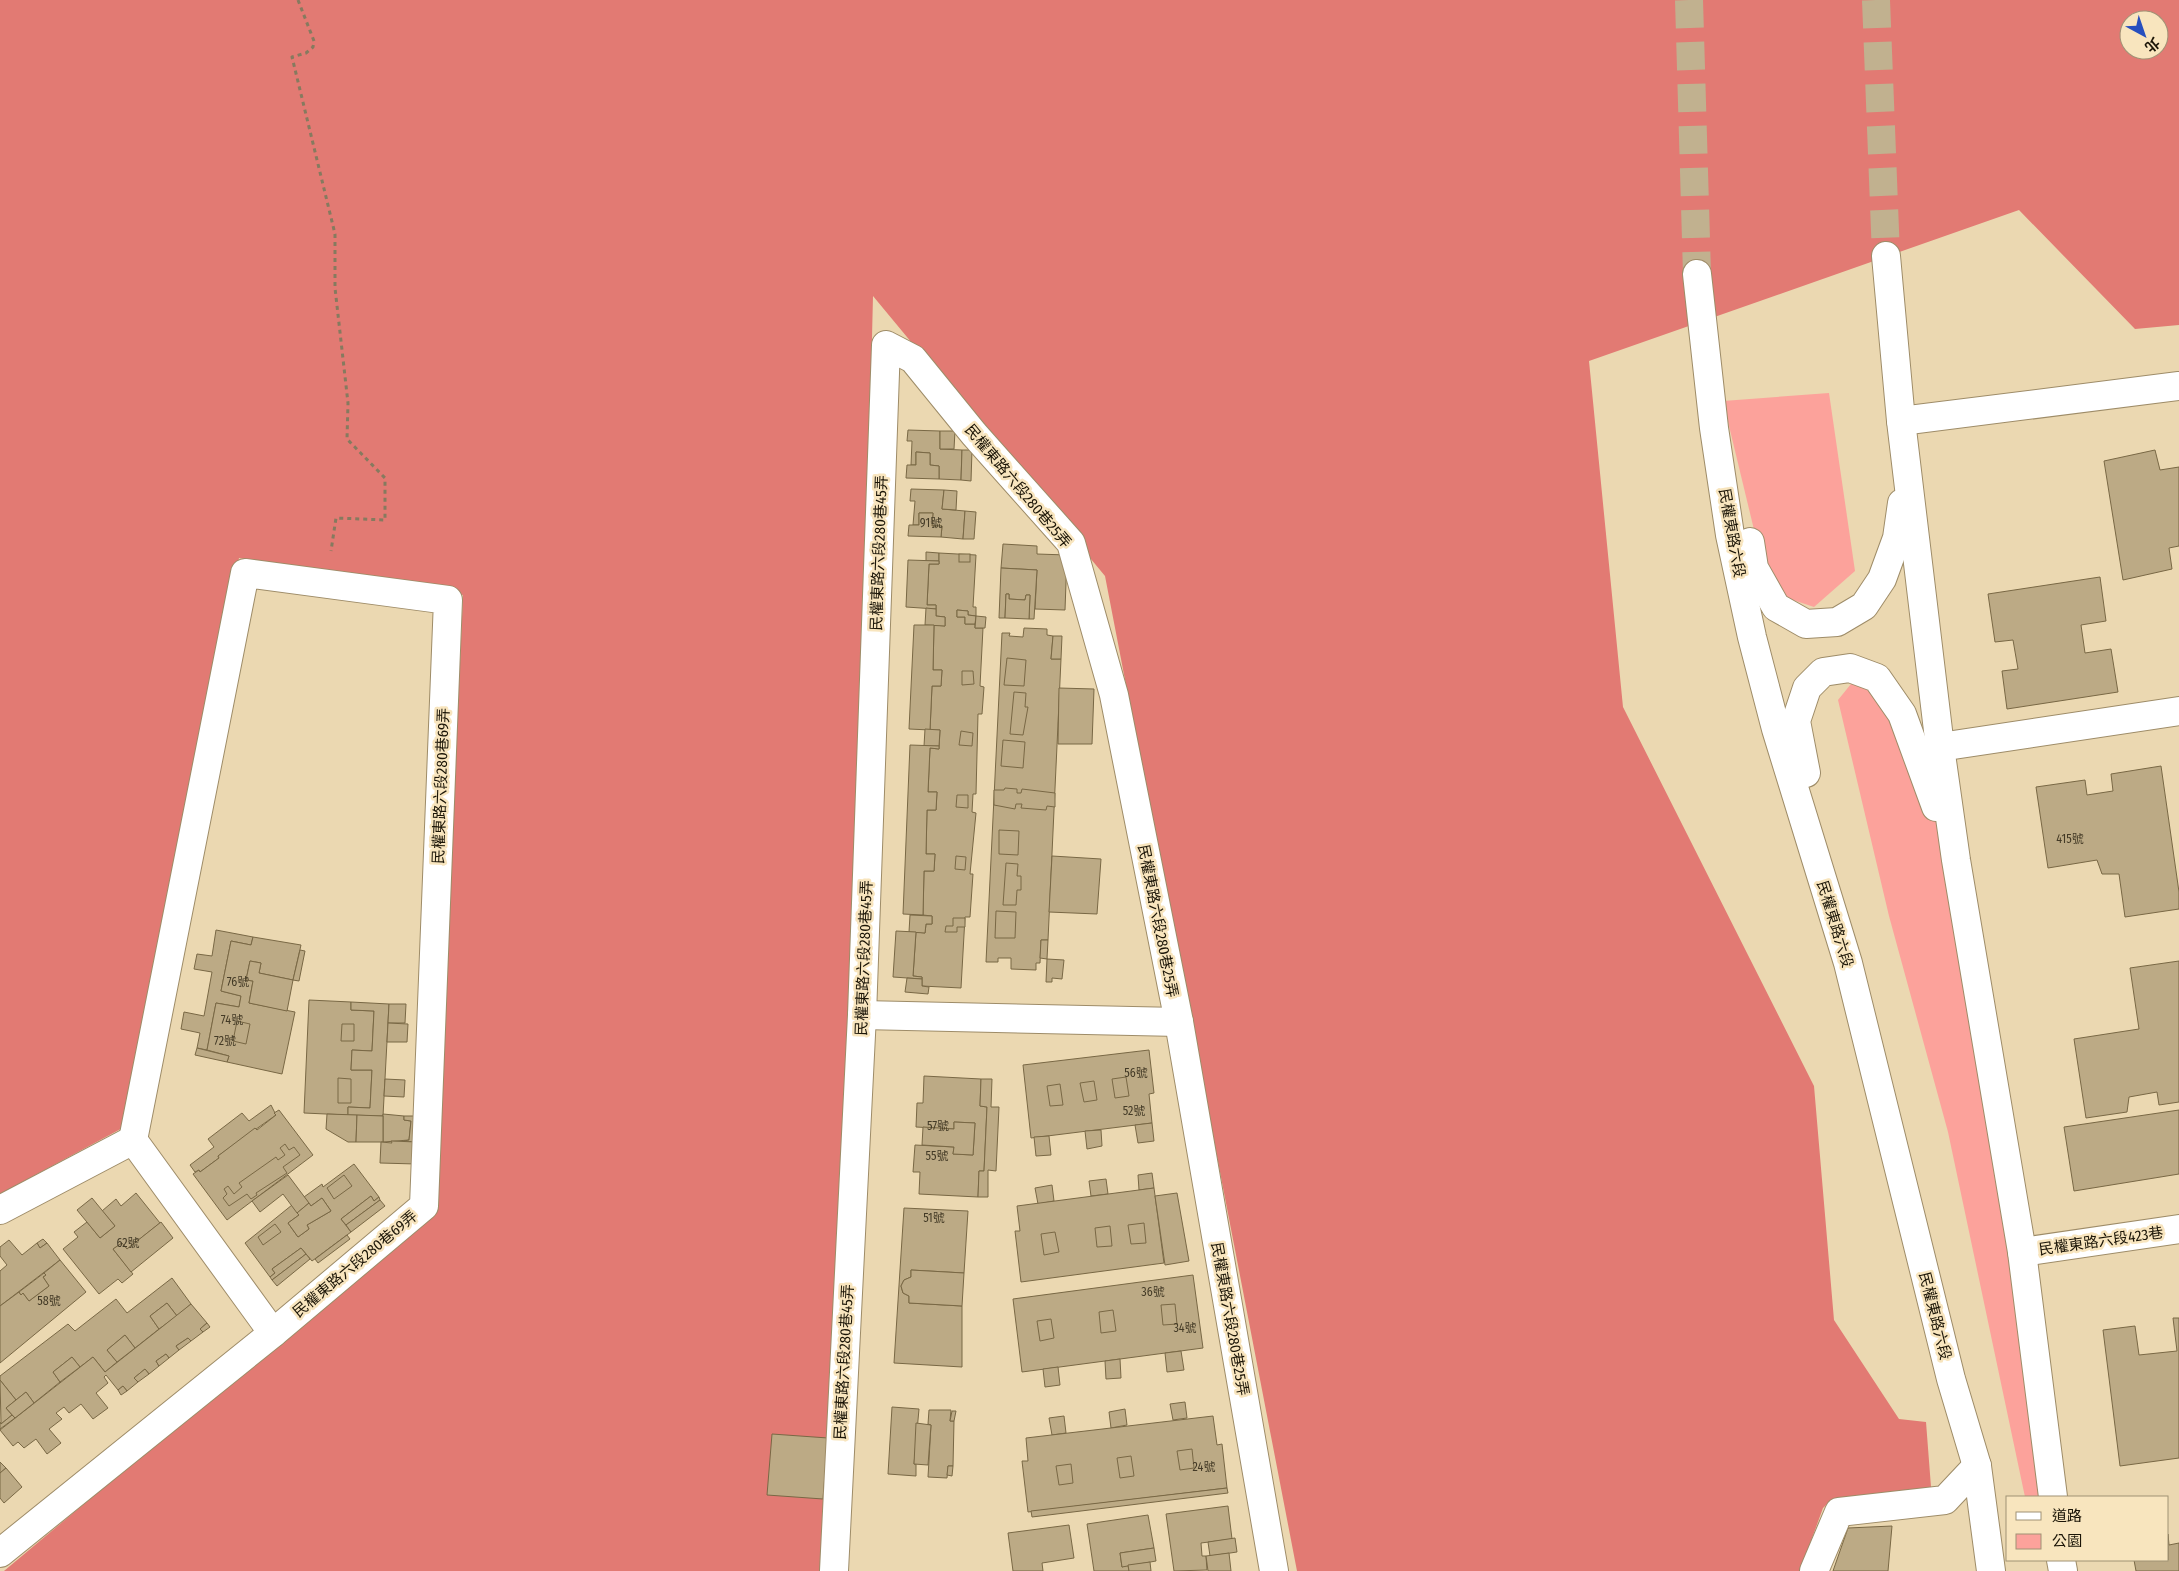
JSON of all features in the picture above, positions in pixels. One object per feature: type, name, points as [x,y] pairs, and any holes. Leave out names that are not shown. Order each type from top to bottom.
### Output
[{"type":"street","points":[[1886,256],[1901,421],[1940,747],[1956,860],[2022,1252],[2053,1496]]},
{"type":"street","name":"民權東路六段","points":[[1697,274],[1714,428],[1730,535],[1752,637],[1776,729],[1848,963],[1951,1379],[1977,1466],[1991,1571]]},
{"type":"street","name":"民權東路六段280巷45弄","points":[[834,1571],[862,1015],[886,344]]},
{"type":"street","name":"民權東路六段280巷25弄","points":[[886,344],[913,359],[974,434],[1071,544],[1114,694],[1179,1022],[1274,1571]]},
{"type":"street","points":[[1901,421],[2179,386]]},
{"type":"street","points":[[1714,428],[1734,456],[1743,494],[1754,568],[1776,607],[1806,624],[1836,622],[1864,606],[1882,578],[1897,538],[1907,472]]},
{"type":"street","name":"民權東路六段280巷69弄","points":[[0,1553],[272,1333],[424,1206],[448,600],[245,573],[133,1140]]},
{"type":"street","points":[[1848,963],[1828,842],[1803,762],[1796,721],[1807,688],[1824,672],[1850,668],[1877,678],[1887,692],[1902,714],[1956,860]]},
{"type":"street","points":[[1940,747],[2179,712]]},
{"type":"street","points":[[862,1015],[1179,1022]]},
{"type":"street","points":[[0,1210],[133,1140],[272,1333]]},
{"type":"street","name":"民權東路六段423巷","points":[[2022,1252],[2179,1229]]},
{"type":"street","points":[[1814,1571],[1839,1512],[1945,1500],[1977,1466]]},
{"type":"path","points":[[298,0],[314,41],[313,47],[306,53],[292,57],[335,234],[336,288],[348,403],[347,439],[385,478],[385,520],[336,518],[326,584]]},
{"type":"green space","points":[[1829,393],[1855,571],[1814,607],[1769,592],[1723,401]]},
{"type":"green space","points":[[1855,679],[1881,680],[1903,692],[1958,885],[2054,1496],[2025,1496],[1948,1132],[1889,916],[1838,700]]},
{"type":"shaded area","points":[[0,0],[2179,0],[2179,325],[2135,329],[2019,210],[1589,361],[1623,707],[1814,1086],[1834,1320],[1899,1419],[1926,1422],[1931,1487],[1830,1501],[1823,1508],[1800,1571],[1297,1571],[1105,576],[873,296],[867,543],[829,1571],[4,1571],[436,1209],[463,595],[239,558],[128,1125],[0,1194]]},
{"type":"building","points":[[908,430],[940,431],[940,449],[962,450],[961,480],[939,479],[939,466],[930,465],[930,453],[916,452],[916,465],[911,465],[912,441],[907,441]]},
{"type":"building","points":[[940,431],[955,431],[954,449],[940,449]]},
{"type":"building","points":[[962,450],[972,450],[971,481],[961,480]]},
{"type":"building","points":[[2155,450],[2160,470],[2179,467],[2179,546],[2169,548],[2172,569],[2123,580],[2104,461]]},
{"type":"building","points":[[916,452],[930,453],[930,465],[939,466],[939,479],[906,478],[907,465],[916,465]]},
{"type":"building","points":[[911,489],[944,490],[942,509],[965,511],[963,539],[941,537],[942,526],[932,526],[933,513],[919,513],[919,525],[913,525],[915,501],[910,501]]},
{"type":"building","points":[[944,490],[957,491],[956,510],[942,509]]},
{"type":"building","points":[[965,511],[976,512],[974,539],[963,539]]},
{"type":"building","points":[[919,513],[933,513],[932,526],[942,526],[941,537],[908,536],[909,525],[919,525]]},
{"type":"building","points":[[1003,544],[1037,546],[1037,554],[1067,555],[1065,610],[1035,609],[1037,570],[1001,568]]},
{"type":"building","points":[[926,552],[939,553],[939,561],[926,561]]},
{"type":"building","points":[[939,553],[976,555],[973,607],[976,607],[976,616],[968,615],[968,611],[957,610],[957,617],[965,617],[965,624],[975,624],[975,628],[983,628],[980,686],[984,687],[982,714],[978,714],[976,794],[973,794],[972,812],[976,813],[970,874],[973,874],[970,917],[965,917],[961,988],[922,986],[922,977],[913,976],[916,932],[925,933],[926,924],[932,924],[932,916],[923,915],[924,871],[934,871],[935,854],[926,854],[927,810],[936,810],[937,792],[928,792],[930,748],[939,749],[940,730],[930,730],[932,686],[941,686],[942,670],[933,670],[934,625],[945,626],[945,617],[936,616],[936,605],[927,605],[929,564],[939,564]]},
{"type":"building","points":[[959,554],[970,554],[970,562],[959,562]]},
{"type":"building","points":[[908,560],[939,561],[939,564],[929,564],[927,605],[936,605],[936,609],[906,607]]},
{"type":"building","points":[[1001,568],[1037,570],[1034,619],[1029,619],[1030,595],[1026,595],[1025,600],[1009,599],[1009,594],[1006,594],[1005,618],[999,618]]},
{"type":"building","points":[[2100,577],[2106,621],[2081,625],[2085,653],[2111,649],[2118,692],[2007,709],[2002,671],[2018,669],[2013,640],[1995,642],[1988,594]]},
{"type":"building","points":[[1006,594],[1009,594],[1009,599],[1025,600],[1026,595],[1030,595],[1029,619],[1005,618]]},
{"type":"building","points":[[926,608],[936,609],[936,616],[945,617],[945,626],[925,625]]},
{"type":"building","points":[[957,610],[968,611],[968,615],[976,616],[975,624],[965,624],[965,617],[957,617]]},
{"type":"building","points":[[976,616],[986,617],[985,628],[975,628]]},
{"type":"building","points":[[914,625],[934,625],[933,670],[942,670],[941,686],[932,686],[930,730],[909,729]]},
{"type":"building","points":[[1024,628],[1047,629],[1047,635],[1053,636],[1051,659],[1061,659],[1048,940],[1041,940],[1040,963],[1036,963],[1036,970],[1011,969],[1011,958],[998,958],[998,962],[986,962],[1002,633],[1010,633],[1009,636],[1023,637]]},
{"type":"building","points":[[1053,636],[1062,636],[1061,659],[1051,659]]},
{"type":"building","points":[[1007,658],[1026,660],[1024,686],[1004,685]]},
{"type":"building","points":[[962,671],[973,671],[974,684],[962,685]]},
{"type":"building","points":[[1059,688],[1094,689],[1092,744],[1058,744]]},
{"type":"building","points":[[1014,692],[1026,693],[1025,707],[1028,707],[1023,735],[1010,734]]},
{"type":"building","points":[[925,729],[940,730],[939,746],[924,746]]},
{"type":"building","points":[[961,731],[973,733],[972,746],[959,745]]},
{"type":"building","points":[[1003,740],[1025,742],[1023,768],[1001,766]]},
{"type":"building","points":[[910,745],[939,746],[939,749],[930,748],[928,792],[937,792],[936,810],[927,810],[926,854],[935,854],[934,871],[924,871],[923,915],[903,914]]},
{"type":"building","points":[[2161,766],[2179,892],[2179,909],[2125,917],[2119,874],[2102,874],[2097,860],[2048,868],[2036,787],[2085,780],[2087,795],[2113,791],[2111,774]]},
{"type":"building","points":[[1005,788],[1017,789],[1017,793],[1021,793],[1022,789],[1055,793],[1055,807],[1047,806],[1046,810],[1021,808],[1022,804],[1016,804],[1015,809],[994,805],[994,790],[1004,790]]},
{"type":"building","points":[[957,795],[968,795],[968,808],[956,807]]},
{"type":"building","points":[[999,830],[1019,831],[1018,855],[999,854]]},
{"type":"building","points":[[956,856],[966,857],[965,870],[955,869]]},
{"type":"building","points":[[1052,856],[1101,859],[1097,914],[1049,912]]},
{"type":"building","points":[[1006,863],[1018,864],[1017,876],[1021,876],[1021,890],[1017,890],[1016,905],[1003,905]]},
{"type":"building","points":[[996,911],[1016,912],[1015,938],[995,938]]},
{"type":"building","points":[[910,915],[932,916],[932,924],[926,924],[925,933],[909,932]]},
{"type":"building","points":[[953,918],[965,918],[965,927],[957,927],[957,932],[945,932],[946,926],[953,926]]},
{"type":"building","points":[[216,930],[253,937],[251,945],[231,941],[221,991],[241,996],[239,1007],[216,1003],[207,1050],[197,1048],[200,1033],[181,1029],[184,1012],[204,1016],[212,972],[194,969],[197,954],[212,956]]},
{"type":"building","points":[[896,931],[916,932],[913,976],[922,977],[922,979],[893,977]]},
{"type":"building","points":[[253,937],[301,945],[293,980],[259,973],[261,963],[250,961],[246,980],[253,981],[249,1003],[295,1012],[282,1074],[227,1062],[229,1056],[207,1050],[216,1003],[239,1007],[241,996],[221,991],[231,941],[251,945]]},
{"type":"building","points":[[1041,940],[1048,940],[1047,959],[1040,958]]},
{"type":"building","points":[[300,950],[305,951],[299,981],[293,980]]},
{"type":"building","points":[[1047,959],[1064,960],[1062,979],[1052,978],[1052,982],[1046,982]]},
{"type":"building","points":[[250,961],[261,963],[259,973],[293,980],[287,1011],[249,1003],[253,981],[246,980]]},
{"type":"building","points":[[2179,961],[2179,1102],[2159,1105],[2157,1092],[2129,1097],[2127,1112],[2086,1118],[2074,1039],[2139,1029],[2130,968]]},
{"type":"building","points":[[907,978],[922,979],[922,986],[929,987],[928,994],[905,992]]},
{"type":"building","points":[[309,1000],[351,1002],[351,1010],[374,1011],[372,1051],[352,1050],[351,1070],[372,1070],[370,1108],[348,1107],[348,1115],[304,1113]]},
{"type":"building","points":[[351,1002],[389,1004],[383,1116],[348,1115],[348,1107],[370,1108],[372,1070],[351,1070],[352,1050],[372,1051],[374,1011],[351,1010]]},
{"type":"building","points":[[389,1004],[406,1004],[405,1023],[388,1023]]},
{"type":"building","points":[[237,1021],[250,1024],[246,1044],[233,1041]]},
{"type":"building","points":[[388,1023],[408,1024],[407,1042],[387,1042]]},
{"type":"building","points":[[342,1024],[354,1024],[354,1041],[341,1041]]},
{"type":"building","points":[[197,1048],[229,1056],[227,1062],[195,1055]]},
{"type":"building","points":[[1149,1050],[1154,1093],[1149,1094],[1152,1123],[1031,1138],[1023,1065]]},
{"type":"building","points":[[924,1076],[981,1079],[980,1106],[987,1107],[984,1171],[979,1171],[978,1197],[919,1194],[920,1172],[913,1172],[915,1145],[954,1147],[953,1154],[973,1155],[975,1123],[954,1122],[954,1129],[916,1127],[917,1103],[923,1103]]},
{"type":"building","points":[[1126,1077],[1129,1096],[1115,1098],[1112,1079]]},
{"type":"building","points":[[338,1078],[351,1079],[351,1103],[338,1103]]},
{"type":"building","points":[[385,1079],[405,1080],[404,1097],[384,1096]]},
{"type":"building","points":[[981,1079],[992,1079],[991,1107],[999,1107],[996,1171],[988,1170],[988,1197],[978,1197],[979,1171],[984,1171],[987,1107],[980,1106]]},
{"type":"building","points":[[1094,1081],[1097,1100],[1084,1102],[1080,1083]]},
{"type":"building","points":[[1060,1084],[1063,1105],[1050,1106],[1047,1086]]},
{"type":"building","points":[[271,1105],[276,1115],[218,1156],[219,1158],[200,1172],[199,1170],[195,1172],[190,1165],[214,1147],[208,1139],[242,1113],[249,1121]]},
{"type":"building","points":[[279,1110],[313,1155],[227,1220],[193,1174],[199,1170],[200,1172],[219,1158],[218,1156],[255,1128],[257,1130],[276,1115],[274,1113]]},
{"type":"building","points":[[2179,1110],[2179,1174],[2074,1191],[2064,1127]]},
{"type":"building","points":[[327,1114],[357,1115],[356,1142],[348,1142],[326,1129]]},
{"type":"building","points":[[383,1114],[404,1116],[404,1120],[411,1121],[409,1140],[383,1142]]},
{"type":"building","points":[[357,1115],[383,1116],[383,1142],[356,1142]]},
{"type":"building","points":[[404,1116],[419,1116],[417,1142],[404,1141],[409,1140],[411,1121],[404,1120]]},
{"type":"building","points":[[954,1122],[975,1123],[973,1155],[953,1154],[954,1147],[922,1145],[923,1127],[954,1129]]},
{"type":"building","points":[[1152,1123],[1154,1141],[1138,1143],[1135,1125]]},
{"type":"building","points":[[1101,1130],[1102,1146],[1087,1149],[1085,1131]]},
{"type":"building","points":[[1049,1136],[1051,1155],[1036,1156],[1034,1137]]},
{"type":"building","points":[[391,1141],[417,1142],[416,1164],[380,1163],[381,1142],[392,1143]]},
{"type":"building","points":[[285,1144],[289,1150],[294,1147],[300,1155],[283,1167],[287,1173],[256,1193],[257,1195],[251,1199],[247,1194],[229,1206],[223,1198],[227,1194],[224,1189],[228,1186],[234,1194],[242,1187],[239,1183],[276,1157],[278,1160],[285,1155],[280,1148]]},
{"type":"building","points":[[354,1164],[379,1197],[374,1201],[371,1196],[341,1219],[351,1232],[312,1261],[301,1248],[272,1269],[275,1273],[270,1277],[245,1243],[292,1205],[299,1215],[288,1223],[298,1237],[309,1229],[307,1225],[331,1211],[322,1198],[311,1206],[304,1197],[322,1184],[323,1187]]},
{"type":"building","points":[[1152,1173],[1154,1188],[1139,1190],[1138,1175]]},
{"type":"building","points":[[288,1175],[309,1203],[297,1213],[283,1194],[260,1212],[252,1201]]},
{"type":"building","points":[[344,1175],[352,1186],[334,1199],[327,1188]]},
{"type":"building","points":[[1106,1179],[1108,1194],[1091,1196],[1089,1181]]},
{"type":"building","points":[[1052,1185],[1054,1201],[1038,1204],[1035,1188]]},
{"type":"building","points":[[1154,1188],[1164,1263],[1021,1282],[1015,1231],[1020,1231],[1017,1206]]},
{"type":"building","points":[[136,1193],[160,1223],[127,1249],[122,1243],[113,1249],[133,1274],[122,1283],[118,1279],[99,1294],[63,1249],[78,1237],[74,1232],[87,1222],[100,1238],[115,1226],[102,1211],[116,1199],[121,1206]]},
{"type":"building","points":[[1177,1193],[1189,1261],[1165,1265],[1155,1196]]},
{"type":"building","points":[[371,1196],[374,1201],[379,1197],[380,1200],[346,1225],[341,1219]]},
{"type":"building","points":[[92,1198],[115,1226],[100,1238],[77,1210]]},
{"type":"building","points":[[322,1198],[331,1211],[307,1225],[309,1229],[298,1237],[288,1223],[299,1215],[297,1213],[309,1203],[311,1206]]},
{"type":"building","points":[[380,1200],[385,1206],[351,1232],[346,1225]]},
{"type":"building","points":[[904,1208],[968,1211],[964,1273],[911,1270],[911,1277],[904,1280],[901,1286],[903,1293],[909,1296],[909,1303],[962,1306],[962,1367],[894,1363]]},
{"type":"building","points":[[161,1222],[173,1238],[131,1272],[113,1249],[122,1243],[127,1249]]},
{"type":"building","points":[[1144,1223],[1146,1243],[1131,1244],[1128,1225]]},
{"type":"building","points":[[275,1224],[281,1232],[263,1245],[258,1237]]},
{"type":"building","points":[[1110,1226],[1112,1246],[1097,1247],[1095,1228]]},
{"type":"building","points":[[1055,1232],[1059,1252],[1044,1255],[1041,1234]]},
{"type":"building","points":[[347,1235],[350,1239],[318,1263],[315,1259]]},
{"type":"building","points":[[43,1239],[47,1243],[40,1248],[37,1243]]},
{"type":"building","points":[[9,1240],[22,1255],[37,1243],[40,1248],[47,1243],[60,1260],[0,1306],[0,1271],[7,1265],[0,1256],[0,1247]]},
{"type":"building","points":[[301,1248],[306,1254],[272,1280],[270,1277],[275,1273],[272,1269]]},
{"type":"building","points":[[306,1254],[310,1259],[277,1286],[272,1280]]},
{"type":"building","points":[[60,1260],[86,1292],[0,1363],[0,1306],[19,1292],[21,1295],[23,1293],[29,1301],[49,1286],[43,1277],[46,1275],[44,1273]]},
{"type":"building","points":[[911,1270],[964,1273],[962,1306],[909,1303],[909,1296],[903,1293],[901,1286],[904,1280],[911,1277]]},
{"type":"building","points":[[44,1273],[46,1275],[43,1277],[49,1286],[29,1301],[23,1293],[21,1295],[19,1292]]},
{"type":"building","points":[[1193,1275],[1203,1348],[1022,1372],[1013,1299]]},
{"type":"building","points":[[172,1278],[191,1304],[177,1316],[167,1303],[150,1316],[159,1329],[135,1348],[125,1335],[107,1350],[117,1362],[105,1372],[93,1357],[80,1367],[72,1357],[53,1372],[60,1382],[34,1403],[26,1392],[16,1400],[0,1380],[0,1376],[68,1324],[75,1331],[116,1299],[127,1313]]},
{"type":"building","points":[[167,1303],[177,1316],[159,1329],[150,1316]]},
{"type":"building","points":[[191,1304],[207,1323],[200,1329],[203,1332],[191,1341],[188,1338],[176,1346],[179,1350],[169,1358],[166,1354],[156,1361],[159,1366],[149,1374],[145,1369],[134,1378],[138,1382],[127,1391],[123,1386],[118,1390],[106,1375],[104,1377],[108,1383],[96,1393],[108,1408],[93,1419],[81,1404],[69,1413],[64,1407],[56,1413],[62,1419],[49,1429],[61,1443],[47,1454],[36,1439],[24,1448],[18,1442],[13,1446],[0,1430],[93,1357],[105,1372]]},
{"type":"building","points":[[1175,1304],[1177,1324],[1163,1325],[1161,1305]]},
{"type":"building","points":[[1113,1310],[1116,1331],[1101,1333],[1099,1312]]},
{"type":"building","points":[[2173,1318],[2179,1318],[2179,1458],[2120,1466],[2103,1330],[2135,1326],[2139,1355],[2177,1351]]},
{"type":"building","points":[[1051,1319],[1054,1338],[1040,1341],[1037,1321]]},
{"type":"building","points":[[207,1323],[210,1327],[203,1332],[200,1329]]},
{"type":"building","points":[[125,1335],[135,1348],[117,1362],[107,1350]]},
{"type":"building","points":[[188,1338],[191,1341],[179,1350],[176,1346]]},
{"type":"building","points":[[1181,1351],[1184,1370],[1167,1372],[1165,1353]]},
{"type":"building","points":[[166,1354],[169,1358],[159,1366],[156,1361]]},
{"type":"building","points":[[72,1357],[80,1367],[60,1382],[53,1372]]},
{"type":"building","points":[[1120,1359],[1121,1378],[1106,1379],[1105,1361]]},
{"type":"building","points":[[1058,1367],[1060,1385],[1045,1387],[1043,1369]]},
{"type":"building","points":[[145,1369],[149,1374],[138,1382],[134,1378]]},
{"type":"building","points":[[0,1380],[16,1400],[6,1408],[12,1415],[1,1424]]},
{"type":"building","points":[[123,1386],[127,1391],[121,1395],[118,1390]]},
{"type":"building","points":[[26,1392],[34,1403],[15,1418],[6,1408]]},
{"type":"building","points":[[1185,1402],[1187,1418],[1173,1420],[1170,1404]]},
{"type":"building","points":[[892,1407],[919,1409],[914,1464],[916,1464],[916,1476],[888,1474]]},
{"type":"building","points":[[1125,1409],[1127,1425],[1111,1428],[1109,1412]]},
{"type":"building","points":[[929,1410],[951,1410],[950,1421],[954,1421],[953,1466],[948,1466],[947,1478],[928,1477],[931,1425],[928,1424]]},
{"type":"building","points":[[952,1411],[956,1411],[954,1421],[950,1421]]},
{"type":"building","points":[[12,1415],[15,1418],[0,1429],[0,1422],[1,1424]]},
{"type":"building","points":[[1064,1416],[1066,1433],[1052,1435],[1049,1418]]},
{"type":"building","points":[[1213,1416],[1217,1445],[1222,1444],[1227,1488],[1028,1512],[1022,1461],[1028,1461],[1026,1438]]},
{"type":"building","points":[[916,1423],[931,1425],[928,1465],[914,1464]]},
{"type":"building","points":[[772,1434],[828,1438],[823,1499],[767,1495]]},
{"type":"building","points":[[1192,1449],[1194,1468],[1180,1470],[1177,1451]]},
{"type":"building","points":[[1131,1456],[1134,1476],[1120,1478],[1117,1458]]},
{"type":"building","points":[[0,1462],[6,1468],[0,1473]]},
{"type":"building","points":[[1071,1464],[1073,1483],[1059,1485],[1056,1466]]},
{"type":"building","points":[[948,1466],[953,1466],[952,1476],[947,1475]]},
{"type":"building","points":[[6,1468],[22,1487],[4,1503],[0,1498],[0,1473]]},
{"type":"building","points":[[1227,1488],[1228,1493],[1032,1517],[1031,1511]]},
{"type":"building","points":[[1228,1506],[1232,1539],[1201,1543],[1202,1556],[1206,1556],[1207,1570],[1174,1571],[1166,1514]]},
{"type":"building","points":[[1148,1515],[1154,1548],[1120,1553],[1122,1567],[1128,1565],[1129,1571],[1094,1571],[1087,1524]]},
{"type":"building","points":[[1069,1525],[1074,1558],[1042,1563],[1043,1571],[1013,1571],[1008,1533]]},
{"type":"building","points":[[1892,1526],[1888,1571],[1833,1571],[1848,1528]]},
{"type":"building","points":[[1235,1538],[1237,1552],[1210,1556],[1208,1542]]},
{"type":"building","points":[[2179,1543],[2179,1571],[2136,1571],[2134,1561],[2169,1561],[2169,1545]]},
{"type":"building","points":[[1154,1548],[1156,1561],[1122,1567],[1120,1553]]},
{"type":"building","points":[[1229,1553],[1231,1571],[1208,1571],[1206,1556]]},
{"type":"building","points":[[1150,1562],[1151,1571],[1129,1571],[1128,1565]]},
{"type":"tunnel","points":[[1689,0],[1697,274]]},
{"type":"tunnel","points":[[1876,0],[1886,256]]}]
